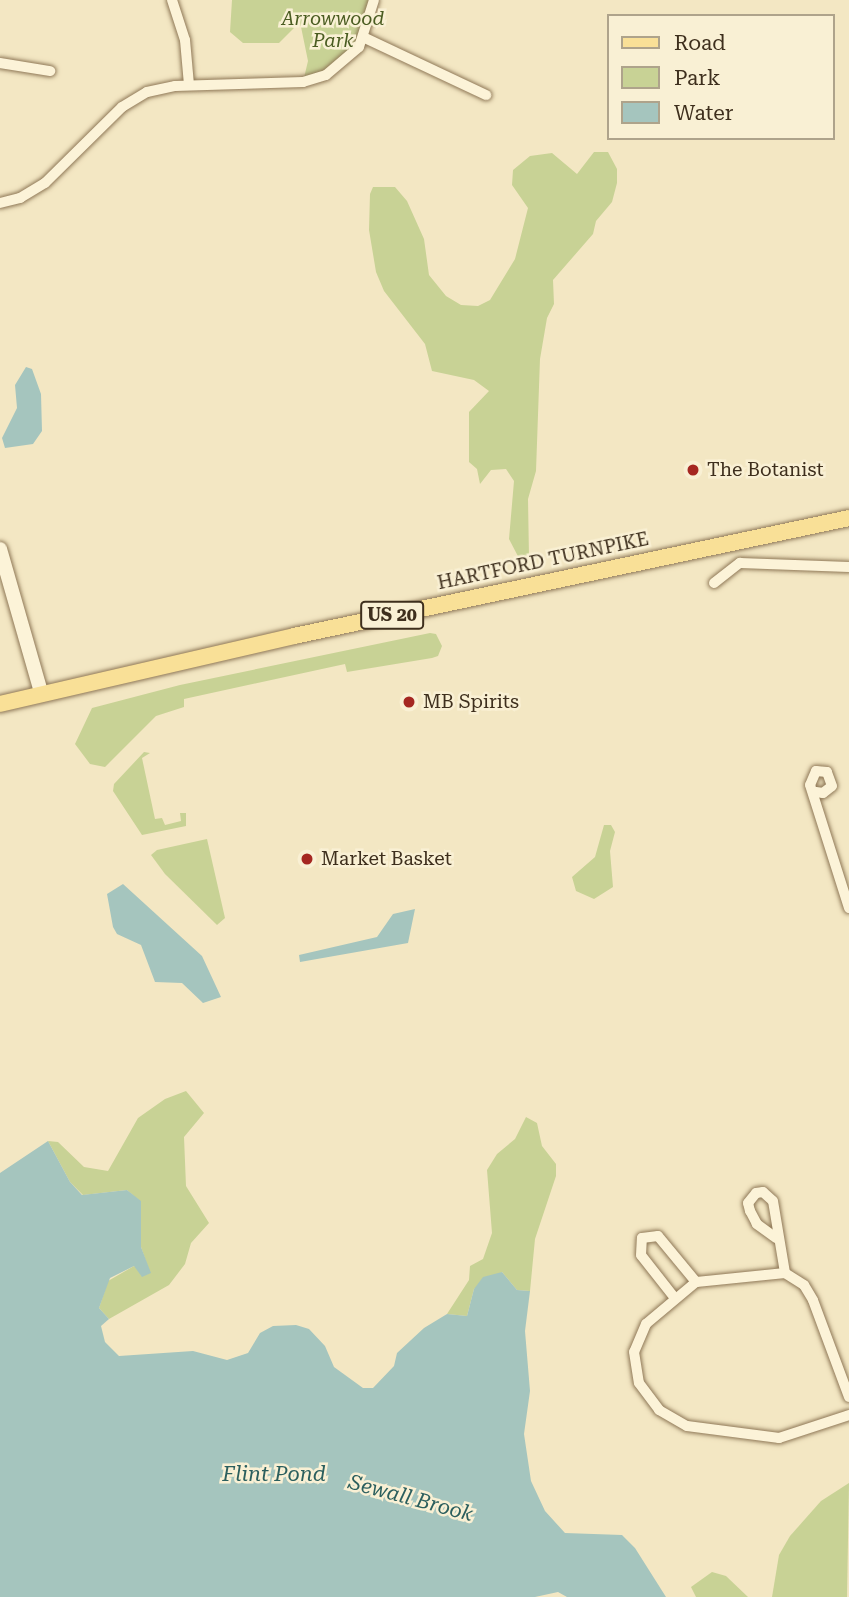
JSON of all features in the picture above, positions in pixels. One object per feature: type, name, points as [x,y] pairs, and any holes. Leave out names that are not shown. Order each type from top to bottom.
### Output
[{"type":"main road","name":"HARTFORD TURNPIKE","points":[[0,704],[41,692],[849,518]]},
{"type":"main road","points":[[0,549],[41,692]]},
{"type":"street","points":[[172,0],[185,40],[190,85]]},
{"type":"street","points":[[0,203],[20,198],[45,183],[138,96],[190,85],[315,79],[346,62],[365,38],[374,0]]},
{"type":"street","points":[[365,38],[486,95]]},
{"type":"street","points":[[0,63],[50,71]]},
{"type":"street","points":[[714,583],[740,564],[849,568]]},
{"type":"street","points":[[816,792],[849,908]]},
{"type":"street","points":[[674,1297],[641,1255],[639,1242],[647,1235],[663,1240],[696,1282]]},
{"type":"street","points":[[776,1238],[785,1273]]},
{"type":"street","points":[[849,1397],[813,1300],[804,1285],[785,1273],[696,1282],[674,1297],[646,1324],[634,1352],[639,1383],[659,1410],[687,1426],[779,1438],[849,1415]]},
{"type":"green space","name":"Arrowwood Park","points":[[232,0],[374,0],[353,55],[303,82],[308,61],[300,22],[279,43],[243,43],[230,32]]},
{"type":"green space","points":[[594,152],[608,152],[617,169],[617,183],[612,202],[596,221],[593,234],[553,280],[554,304],[547,318],[540,359],[536,471],[528,499],[529,557],[522,564],[509,539],[514,481],[506,469],[491,470],[480,484],[477,469],[469,462],[469,412],[489,391],[474,380],[432,371],[425,344],[384,291],[376,272],[369,230],[370,194],[373,187],[395,187],[407,201],[424,239],[429,275],[446,296],[461,305],[478,306],[490,300],[515,259],[528,208],[512,185],[513,170],[530,156],[552,153],[577,174]]},
{"type":"green space","points":[[430,633],[436,634],[442,646],[438,656],[432,658],[347,672],[345,664],[184,699],[184,707],[156,716],[105,767],[90,764],[75,744],[92,708],[180,685]]},
{"type":"green space","points":[[144,752],[150,753],[142,758],[155,819],[162,818],[165,825],[181,821],[180,813],[186,813],[186,826],[142,835],[113,791],[114,784]]},
{"type":"green space","points":[[604,825],[611,825],[615,832],[610,851],[613,887],[594,899],[576,891],[572,877],[595,857]]},
{"type":"green space","points":[[207,839],[225,918],[217,925],[165,874],[151,855],[157,850]]},
{"type":"green space","points":[[186,1091],[204,1113],[184,1137],[186,1186],[209,1223],[191,1243],[185,1264],[169,1285],[109,1319],[99,1308],[108,1281],[134,1266],[150,1273],[141,1247],[141,1202],[127,1190],[83,1195],[70,1182],[48,1141],[58,1142],[84,1167],[108,1171],[138,1118],[165,1099]]},
{"type":"green space","points":[[526,1117],[537,1123],[542,1146],[556,1164],[556,1176],[535,1239],[530,1291],[517,1290],[502,1272],[474,1289],[467,1316],[447,1314],[469,1280],[470,1266],[483,1259],[492,1233],[487,1170],[497,1154],[515,1139]]},
{"type":"green space","points":[[849,1483],[847,1597],[772,1597],[779,1555],[790,1536],[821,1501]]},
{"type":"green space","points":[[712,1572],[726,1576],[748,1597],[696,1597],[691,1587]]},
{"type":"water","points":[[26,367],[32,369],[41,394],[42,431],[33,444],[5,448],[2,438],[17,408],[15,385]]},
{"type":"water","points":[[123,884],[202,956],[221,997],[203,1003],[182,983],[155,982],[141,945],[117,934],[113,927],[107,894]]},
{"type":"water","points":[[415,909],[408,943],[300,962],[299,955],[377,937],[393,914]]},
{"type":"water","name":"Flint Pond","points":[[48,1141],[70,1182],[82,1195],[127,1190],[141,1201],[141,1247],[151,1273],[142,1277],[134,1266],[110,1278],[99,1308],[109,1319],[101,1326],[105,1342],[119,1356],[193,1351],[227,1360],[248,1353],[260,1333],[273,1326],[296,1325],[309,1329],[325,1346],[334,1367],[363,1388],[373,1388],[394,1366],[397,1353],[424,1328],[447,1314],[467,1316],[474,1289],[483,1277],[502,1272],[517,1290],[530,1291],[525,1331],[530,1391],[524,1434],[531,1481],[545,1511],[565,1533],[622,1535],[635,1548],[666,1597],[567,1597],[558,1592],[535,1597],[0,1597],[0,1173]]},
{"type":"place","name":"The Botanist","points":[[693,470]]},
{"type":"place","name":"MB Spirits","points":[[409,702]]},
{"type":"place","name":"Market Basket","points":[[307,859]]},
{"type":"water label","name":"Sewall Brook","points":[[411,1498]]}]
